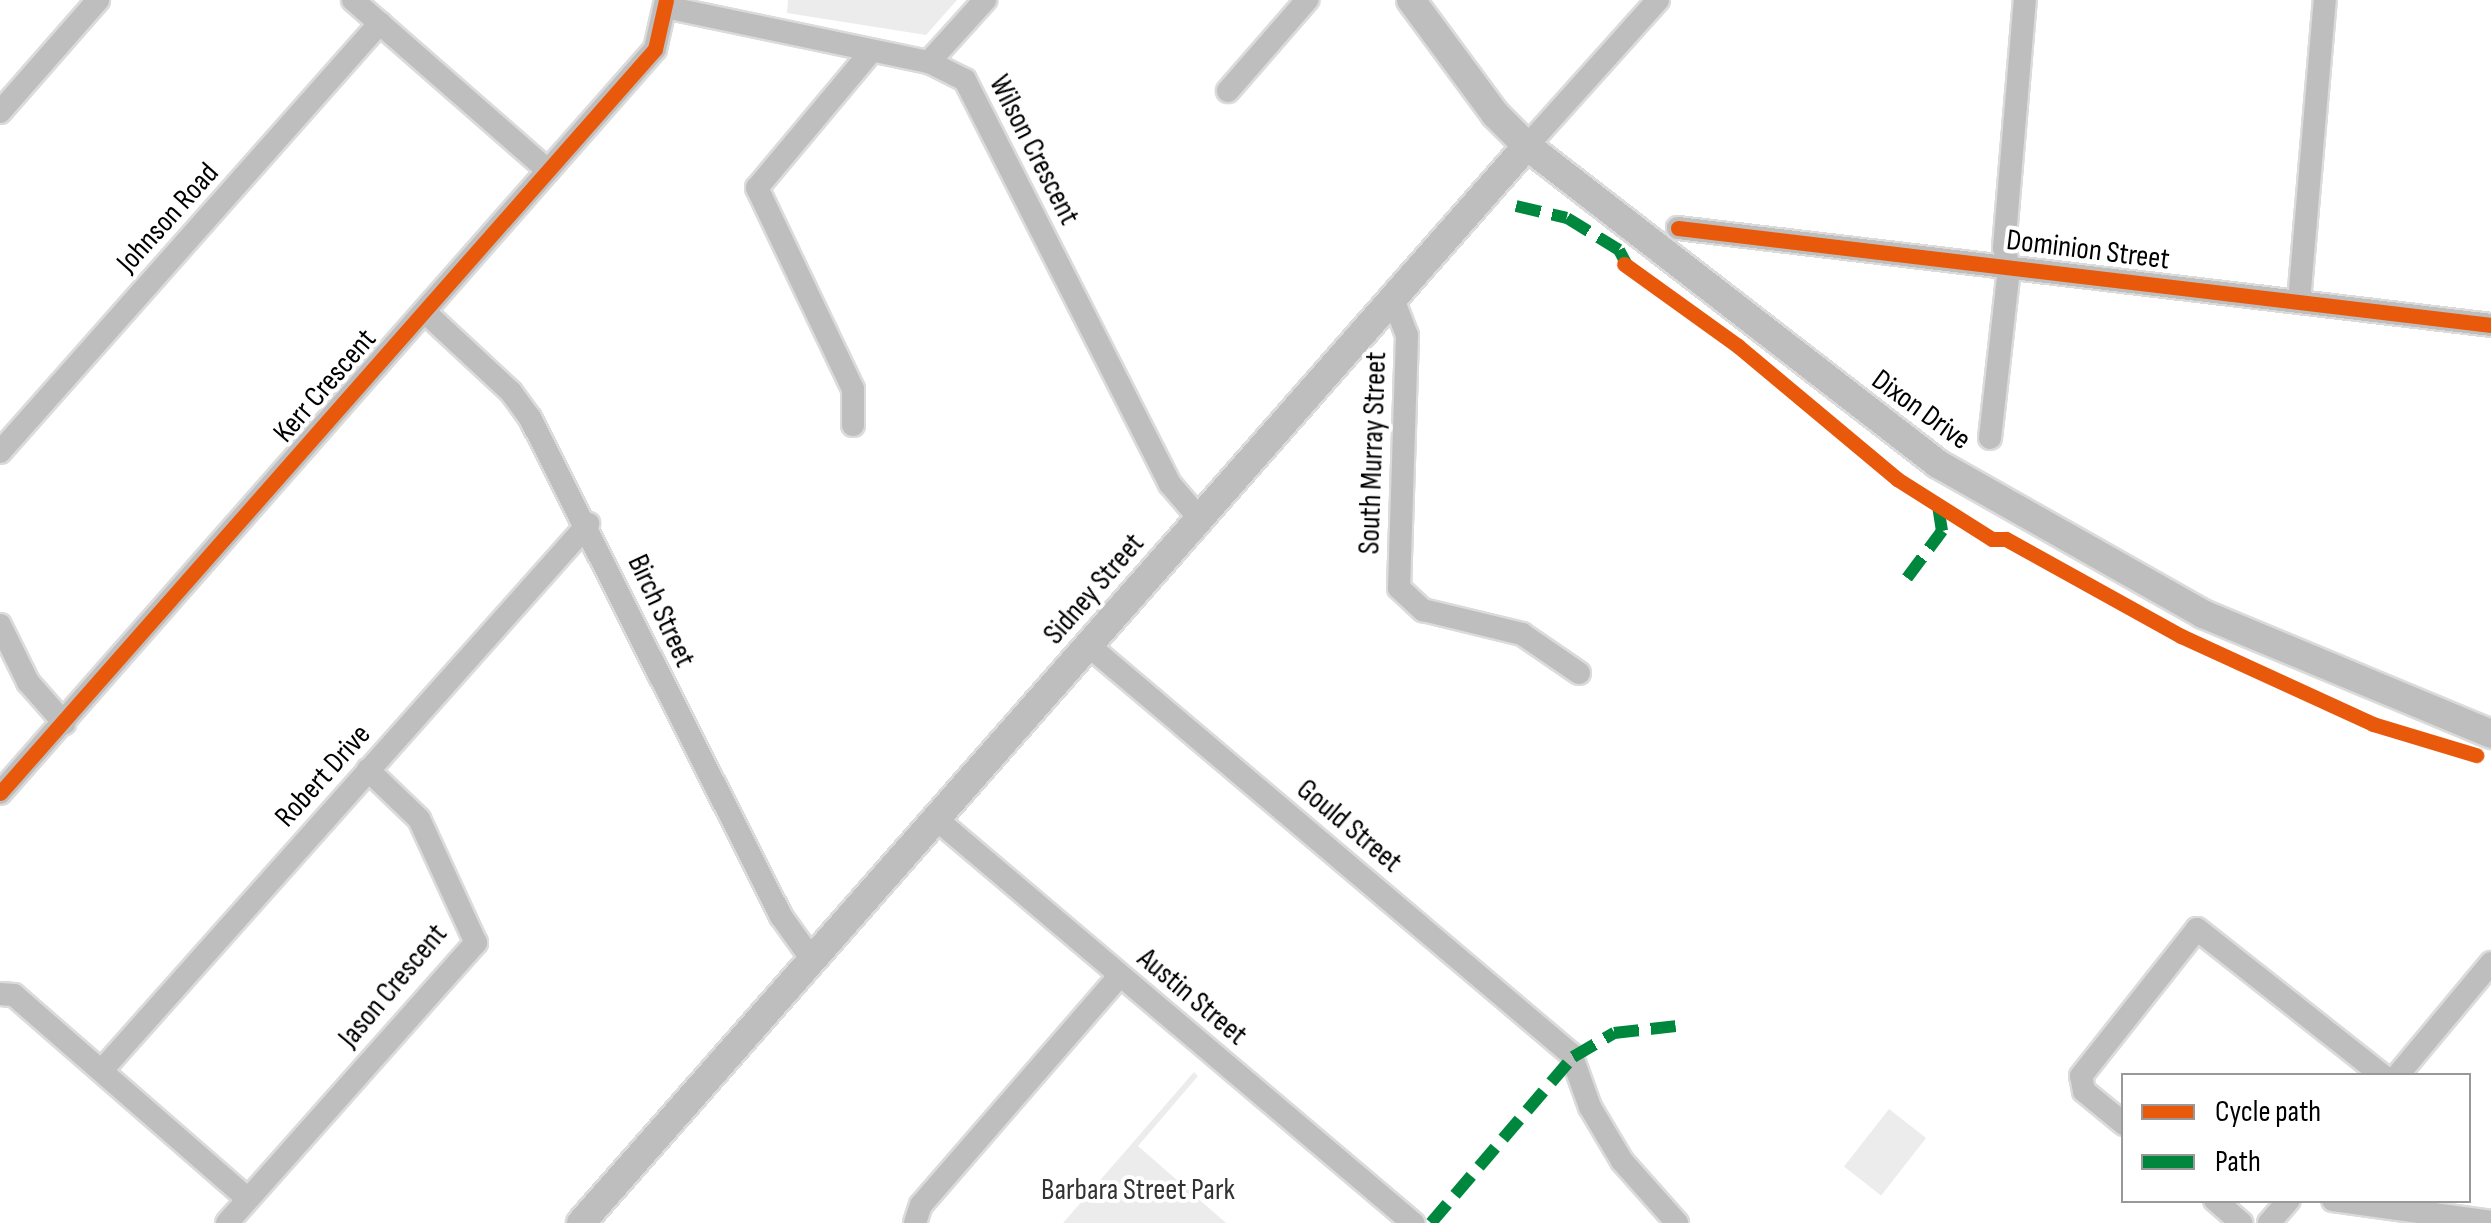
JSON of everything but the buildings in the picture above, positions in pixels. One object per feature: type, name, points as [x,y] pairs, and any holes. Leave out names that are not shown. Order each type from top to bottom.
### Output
[{"type":"main road","name":"Dixon Drive","points":[[1411,0],[1495,114],[1528,146],[1796,359],[1975,488],[2202,614],[2491,734]]},
{"type":"main road","name":"Sidney Street","points":[[580,1223],[1528,146]]},
{"type":"street","points":[[0,112],[98,0]]},
{"type":"street","points":[[354,0],[548,171]]},
{"type":"street","points":[[929,62],[985,0]]},
{"type":"street","points":[[1228,91],[1307,0]]},
{"type":"street","name":"Sidney Street","points":[[1528,146],[1658,0]]},
{"type":"street","points":[[1990,438],[2009,268],[2004,248],[2025,0]]},
{"type":"street","points":[[2299,301],[2325,0]]},
{"type":"street","name":"Wilson Crescent","points":[[666,4],[870,54],[929,62],[965,80],[1170,484],[1199,518]]},
{"type":"street","name":"Kerr Crescent","points":[[0,793],[655,48],[666,4]]},
{"type":"street","name":"Johnson Road","points":[[0,452],[380,23]]},
{"type":"street","points":[[853,425],[853,389],[756,188],[870,54]]},
{"type":"street","name":"Dominion Street","points":[[1678,228],[2491,325]]},
{"type":"street","name":"South Murray Street","points":[[1392,298],[1407,335],[1399,588],[1423,610],[1522,634],[1579,673]]},
{"type":"street","name":"Birch Street","points":[[426,313],[512,392],[588,524],[764,883],[811,958]]},
{"type":"street","name":"Robert Drive","points":[[103,1069],[588,524]]},
{"type":"street","points":[[0,625],[28,682],[64,724]]},
{"type":"street","name":"Gould Street","points":[[1088,644],[1571,1054],[1590,1107],[1622,1160],[1677,1223]]},
{"type":"street","name":"Jason Crescent","points":[[227,1223],[476,943],[419,818],[368,770]]},
{"type":"street","name":"Austin Street","points":[[935,818],[1412,1222]]},
{"type":"street","points":[[2121,1121],[2084,1090],[2081,1076],[2197,930],[2379,1073]]},
{"type":"street","points":[[2399,1073],[2491,963]]},
{"type":"street","points":[[915,1223],[921,1205],[1120,975]]},
{"type":"street","points":[[0,994],[14,995],[248,1199]]},
{"type":"street","points":[[2219,1203],[2242,1223]]},
{"type":"street","points":[[2269,1223],[2286,1203]]},
{"type":"street","points":[[2355,1203],[2491,1222]]},
{"type":"green space","points":[[788,0],[957,0],[926,35],[787,13]]},
{"type":"green space","name":"Barbara Street Park","points":[[1194,1072],[1198,1076],[1138,1146],[1226,1223],[1063,1223]]},
{"type":"green space","points":[[1889,1109],[1926,1138],[1881,1195],[1844,1167]]},
{"type":"marked path","points":[[1516,206],[1567,218],[1619,250],[1628,267]]},
{"type":"marked path","points":[[1907,578],[1942,531],[1938,506]]},
{"type":"marked path","points":[[1431,1223],[1573,1057],[1614,1033],[1676,1026]]},
{"type":"cycle path","points":[[0,793],[655,49],[666,0]]},
{"type":"cycle path","points":[[1678,228],[2491,325]]},
{"type":"cycle path","points":[[1624,264],[1738,346],[1897,479],[1992,539],[2006,539],[2181,636],[2373,724],[2476,755]]}]
